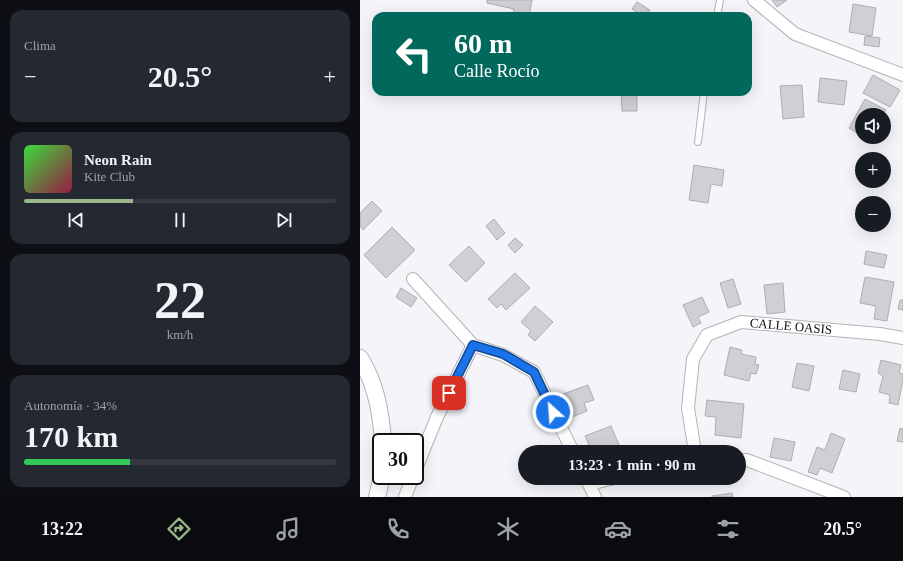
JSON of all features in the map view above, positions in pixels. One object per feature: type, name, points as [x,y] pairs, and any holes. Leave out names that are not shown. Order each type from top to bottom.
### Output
[{"type":"street","points":[[754,0],[795,34],[903,75]]},
{"type":"street","points":[[413,279],[473,345],[503,354],[534,372],[570,445]]},
{"type":"street","name":"CALLE OASIS","points":[[694,445],[688,408],[693,359],[707,335],[741,322],[880,334],[903,338]]},
{"type":"street","points":[[424,450],[437,417],[473,345]]},
{"type":"street","points":[[360,358],[368,371],[381,412],[382,433]]},
{"type":"street","points":[[746,460],[844,497]]},
{"type":"street","points":[[377,497],[380,485]]},
{"type":"street","points":[[405,497],[410,485]]},
{"type":"street","points":[[589,485],[595,497]]},
{"type":"lane","points":[[718,12],[720,0]]},
{"type":"lane","points":[[698,142],[704,96]]},
{"type":"building","points":[[487,0],[532,0],[530,12],[513,12],[514,9],[487,3]]},
{"type":"building","points":[[772,0],[787,0],[777,7]]},
{"type":"building","points":[[637,2],[650,10],[649,12],[637,12],[632,9]]},
{"type":"building","points":[[853,4],[876,8],[872,36],[849,32]]},
{"type":"building","points":[[865,36],[880,38],[879,47],[864,45]]},
{"type":"building","points":[[873,75],[900,90],[890,107],[863,93]]},
{"type":"building","points":[[820,78],[847,81],[844,105],[818,102]]},
{"type":"building","points":[[802,85],[804,117],[783,119],[780,86]]},
{"type":"building","points":[[621,96],[637,96],[637,111],[622,111]]},
{"type":"building","points":[[865,99],[882,108],[860,108]]},
{"type":"building","points":[[855,117],[855,132],[849,128]]},
{"type":"building","points":[[694,165],[724,170],[722,186],[711,184],[708,203],[689,200]]},
{"type":"building","points":[[372,201],[382,211],[363,230],[360,226],[360,213]]},
{"type":"building","points":[[494,219],[505,233],[497,240],[486,226]]},
{"type":"building","points":[[392,227],[415,250],[386,278],[364,255]]},
{"type":"building","points":[[515,238],[523,245],[515,253],[508,245]]},
{"type":"building","points":[[469,246],[485,263],[466,282],[449,265]]},
{"type":"building","points":[[866,251],[887,255],[884,268],[864,264]]},
{"type":"building","points":[[515,273],[530,288],[506,310],[501,304],[497,308],[488,299]]},
{"type":"building","points":[[865,277],[894,282],[887,321],[874,319],[876,306],[860,303]]},
{"type":"building","points":[[733,279],[741,304],[728,308],[720,283]]},
{"type":"building","points":[[783,283],[785,312],[767,314],[764,285]]},
{"type":"building","points":[[401,288],[417,298],[411,307],[396,297]]},
{"type":"building","points":[[702,297],[709,312],[698,317],[701,323],[693,327],[683,305]]},
{"type":"building","points":[[900,300],[903,300],[903,310],[898,309]]},
{"type":"building","points":[[535,306],[553,322],[535,341],[528,335],[531,331],[521,322]]},
{"type":"building","points":[[730,347],[742,350],[741,354],[756,357],[755,364],[759,365],[756,374],[751,373],[749,381],[724,375]]},
{"type":"building","points":[[881,360],[901,365],[899,373],[903,374],[903,380],[898,405],[889,403],[890,395],[879,392],[883,376],[878,373]]},
{"type":"building","points":[[797,363],[814,366],[809,391],[792,387]]},
{"type":"building","points":[[843,370],[860,374],[856,392],[839,389]]},
{"type":"building","points":[[588,385],[594,400],[584,403],[587,411],[572,417],[563,394]]},
{"type":"building","points":[[707,400],[744,404],[741,438],[715,435],[716,417],[705,416]]},
{"type":"building","points":[[611,426],[619,445],[589,445],[585,436]]},
{"type":"building","points":[[900,428],[903,429],[903,442],[897,441]]},
{"type":"building","points":[[831,433],[845,439],[832,473],[820,468],[817,475],[808,472],[817,447],[825,450]]},
{"type":"building","points":[[774,438],[795,442],[791,461],[770,457]]},
{"type":"building","points":[[732,493],[733,497],[712,497],[712,496]]},
{"type":"route","points":[[449,393],[473,345],[503,354],[534,372],[553,412]]}]
